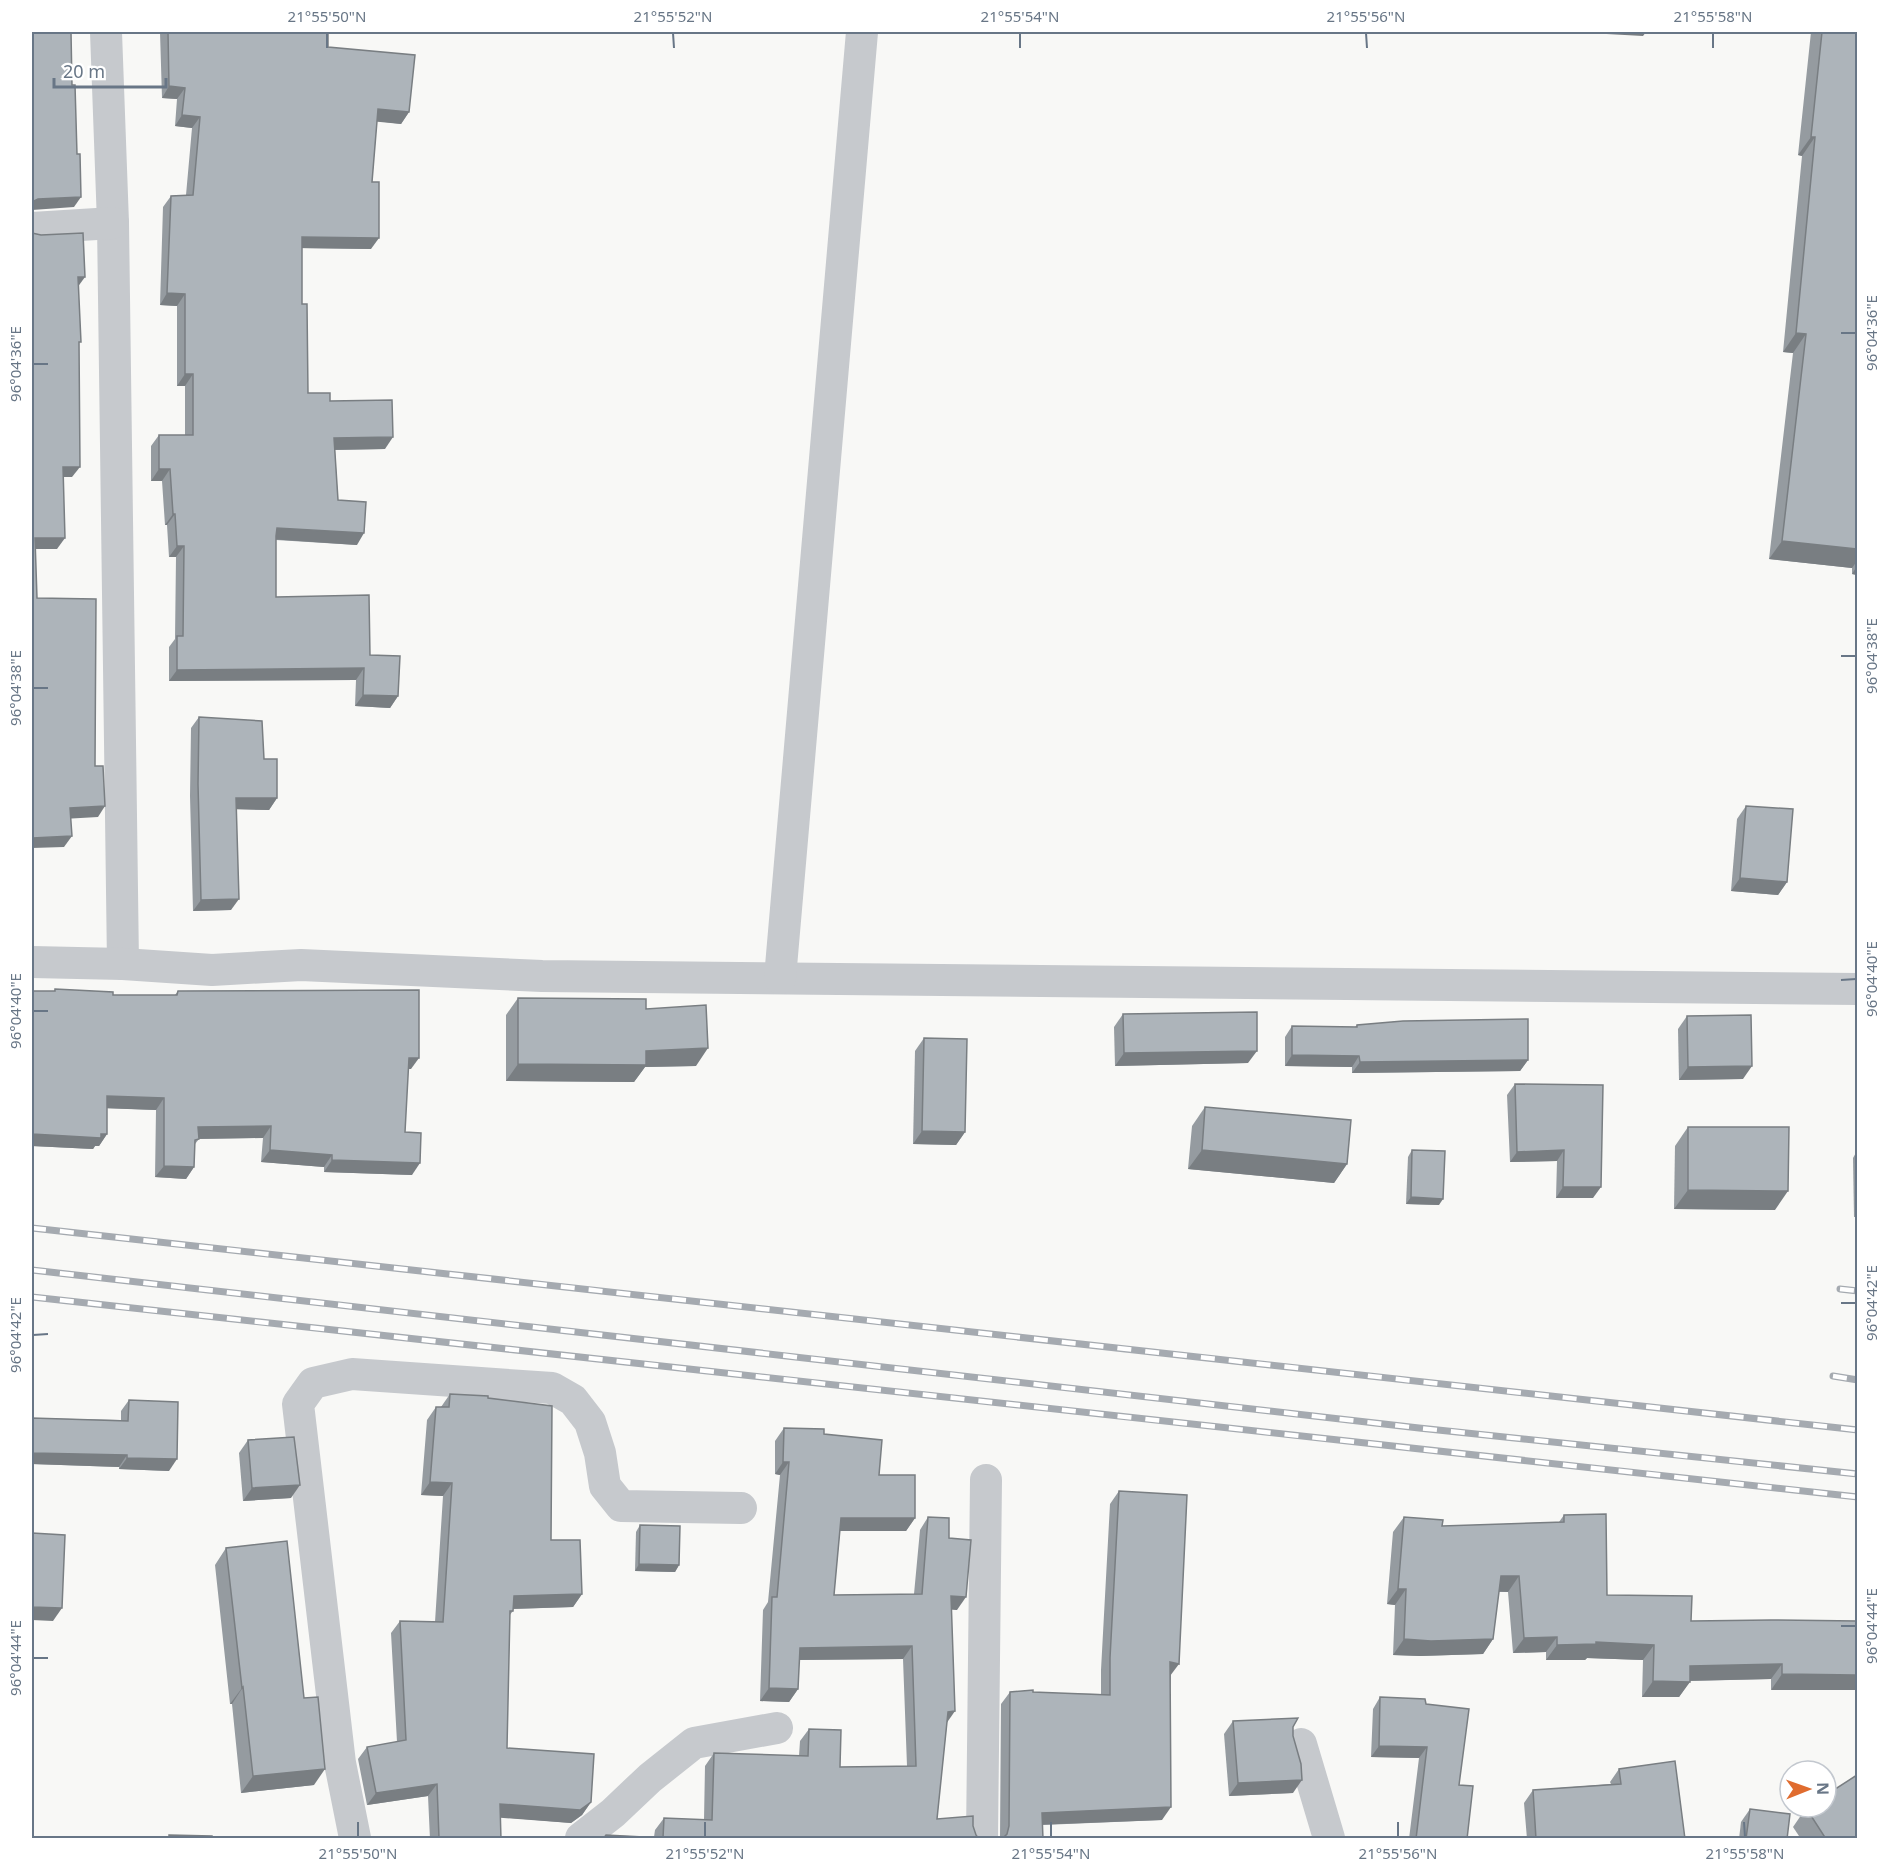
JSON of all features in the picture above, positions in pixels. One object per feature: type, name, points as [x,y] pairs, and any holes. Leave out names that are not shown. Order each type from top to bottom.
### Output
[{"type":"street","points":[[106,32],[113,223],[123,964]]},
{"type":"street","points":[[780,978],[862,32]]},
{"type":"street","points":[[32,228],[113,223]]},
{"type":"street","points":[[32,962],[123,964],[212,970],[301,965],[542,976],[1857,989]]},
{"type":"street","points":[[355,1839],[340,1763],[298,1404],[313,1383],[352,1374],[552,1388],[573,1400],[590,1422],[600,1453],[605,1486],[621,1506],[741,1508]]},
{"type":"street","points":[[982,1839],[986,1480]]},
{"type":"street","points":[[581,1839],[650,1778],[694,1743],[777,1728]]},
{"type":"street","points":[[1301,1744],[1329,1839]]},
{"type":"building","points":[[32,32],[71,32],[72,85],[75,85],[81,197],[38,199],[32,202]]},
{"type":"building","points":[[168,32],[328,32],[328,47],[415,55],[409,112],[378,109],[372,182],[379,182],[379,238],[302,237],[302,304],[307,304],[308,393],[330,393],[330,401],[392,400],[393,437],[334,438],[338,500],[366,502],[364,533],[277,528],[276,536],[276,597],[369,595],[370,655],[400,656],[398,696],[363,695],[364,668],[177,670],[177,636],[183,636],[184,546],[177,546],[170,469],[159,469],[159,435],[193,435],[193,374],[185,374],[185,294],[167,293],[171,196],[193,195],[200,117],[182,115],[185,88],[169,86]]},
{"type":"building","points":[[1822,32],[1857,32],[1857,549],[1782,541],[1806,334],[1796,333],[1815,137],[1811,137]]},
{"type":"building","points":[[32,233],[41,235],[83,233],[85,277],[78,277],[81,342],[79,342],[80,467],[63,467],[65,538],[35,538],[37,598],[96,599],[95,766],[103,766],[105,806],[70,808],[72,836],[32,838]]},
{"type":"building","points":[[199,717],[262,721],[264,759],[277,759],[277,798],[236,798],[239,899],[201,900]]},
{"type":"building","points":[[1746,806],[1793,809],[1787,882],[1740,878]]},
{"type":"building","points":[[55,989],[113,992],[113,995],[177,995],[178,991],[419,990],[419,1058],[409,1058],[405,1132],[421,1133],[420,1163],[332,1160],[332,1155],[270,1150],[271,1126],[198,1127],[199,1139],[195,1140],[194,1167],[164,1166],[164,1098],[107,1096],[107,1134],[101,1134],[101,1138],[32,1134],[32,991],[55,991]]},
{"type":"building","points":[[518,998],[646,999],[646,1009],[706,1005],[708,1048],[646,1051],[646,1065],[518,1064]]},
{"type":"building","points":[[1257,1012],[1257,1051],[1124,1053],[1123,1014]]},
{"type":"building","points":[[1751,1015],[1752,1066],[1688,1067],[1687,1016]]},
{"type":"building","points":[[1528,1019],[1528,1060],[1360,1062],[1359,1056],[1292,1055],[1292,1026],[1357,1027],[1357,1025],[1403,1021]]},
{"type":"building","points":[[924,1038],[967,1039],[965,1132],[922,1131]]},
{"type":"building","points":[[1515,1084],[1603,1085],[1601,1187],[1563,1187],[1564,1150],[1517,1152]]},
{"type":"building","points":[[1205,1107],[1351,1120],[1347,1164],[1202,1150]]},
{"type":"building","points":[[1688,1127],[1789,1127],[1788,1191],[1688,1190]]},
{"type":"building","points":[[1412,1150],[1445,1151],[1443,1199],[1411,1197]]},
{"type":"building","points":[[450,1394],[488,1396],[488,1398],[552,1406],[551,1540],[580,1540],[582,1594],[514,1596],[513,1611],[510,1611],[507,1748],[594,1754],[591,1802],[580,1810],[500,1804],[501,1839],[439,1838],[437,1784],[376,1793],[367,1747],[406,1740],[400,1621],[443,1622],[452,1483],[430,1482],[436,1407],[449,1407]]},
{"type":"building","points":[[129,1400],[178,1402],[177,1459],[127,1458],[127,1455],[32,1453],[32,1418],[128,1421]]},
{"type":"building","points":[[784,1428],[824,1429],[824,1434],[882,1440],[879,1475],[915,1475],[915,1518],[841,1518],[834,1595],[922,1594],[928,1517],[949,1518],[949,1538],[971,1540],[966,1597],[951,1596],[955,1711],[948,1712],[937,1819],[973,1816],[973,1826],[979,1839],[603,1839],[606,1835],[663,1838],[664,1818],[712,1820],[714,1753],[808,1756],[809,1729],[841,1730],[840,1767],[916,1766],[912,1646],[800,1648],[798,1689],[769,1688],[772,1597],[777,1597],[789,1462],[783,1462]]},
{"type":"building","points":[[294,1437],[300,1485],[252,1488],[248,1440]]},
{"type":"building","points":[[1119,1491],[1187,1495],[1179,1664],[1170,1662],[1171,1807],[1042,1813],[1043,1839],[1002,1839],[1007,1834],[1009,1826],[1010,1692],[1033,1690],[1033,1692],[1110,1695]]},
{"type":"building","points":[[1606,1514],[1607,1595],[1692,1596],[1691,1621],[1857,1621],[1857,1675],[1782,1674],[1782,1664],[1690,1666],[1690,1682],[1653,1681],[1654,1645],[1596,1642],[1596,1644],[1557,1645],[1557,1637],[1524,1638],[1519,1576],[1501,1576],[1493,1639],[1431,1641],[1404,1639],[1406,1589],[1398,1589],[1404,1517],[1443,1520],[1442,1526],[1564,1522],[1564,1515]]},
{"type":"building","points":[[640,1525],[680,1526],[679,1565],[639,1564]]},
{"type":"building","points":[[32,1533],[65,1535],[62,1608],[32,1607]]},
{"type":"building","points":[[287,1541],[304,1698],[318,1697],[325,1769],[253,1776],[226,1548]]},
{"type":"building","points":[[1380,1697],[1425,1699],[1426,1704],[1469,1709],[1459,1785],[1473,1786],[1467,1839],[1416,1839],[1427,1747],[1379,1746]]},
{"type":"building","points":[[1298,1718],[1293,1727],[1293,1736],[1301,1764],[1302,1780],[1238,1783],[1233,1721]]},
{"type":"building","points":[[1675,1761],[1685,1839],[1536,1839],[1533,1790],[1621,1784],[1619,1769]]},
{"type":"building","points":[[1857,1775],[1857,1839],[1826,1839],[1813,1819],[1838,1819],[1838,1787]]},
{"type":"building","points":[[1750,1809],[1778,1812],[1778,1819],[1789,1819],[1787,1839],[1746,1839]]},
{"type":"building","points":[[169,1835],[212,1836],[212,1839],[169,1839]]},
{"type":"railway","points":[[32,1228],[1858,1430]]},
{"type":"railway","points":[[32,1270],[1419,1428],[1858,1474]]},
{"type":"railway","points":[[1840,1289],[1858,1291]]},
{"type":"railway","points":[[32,1297],[1858,1497]]},
{"type":"railway","points":[[1833,1376],[1858,1380]]}]
